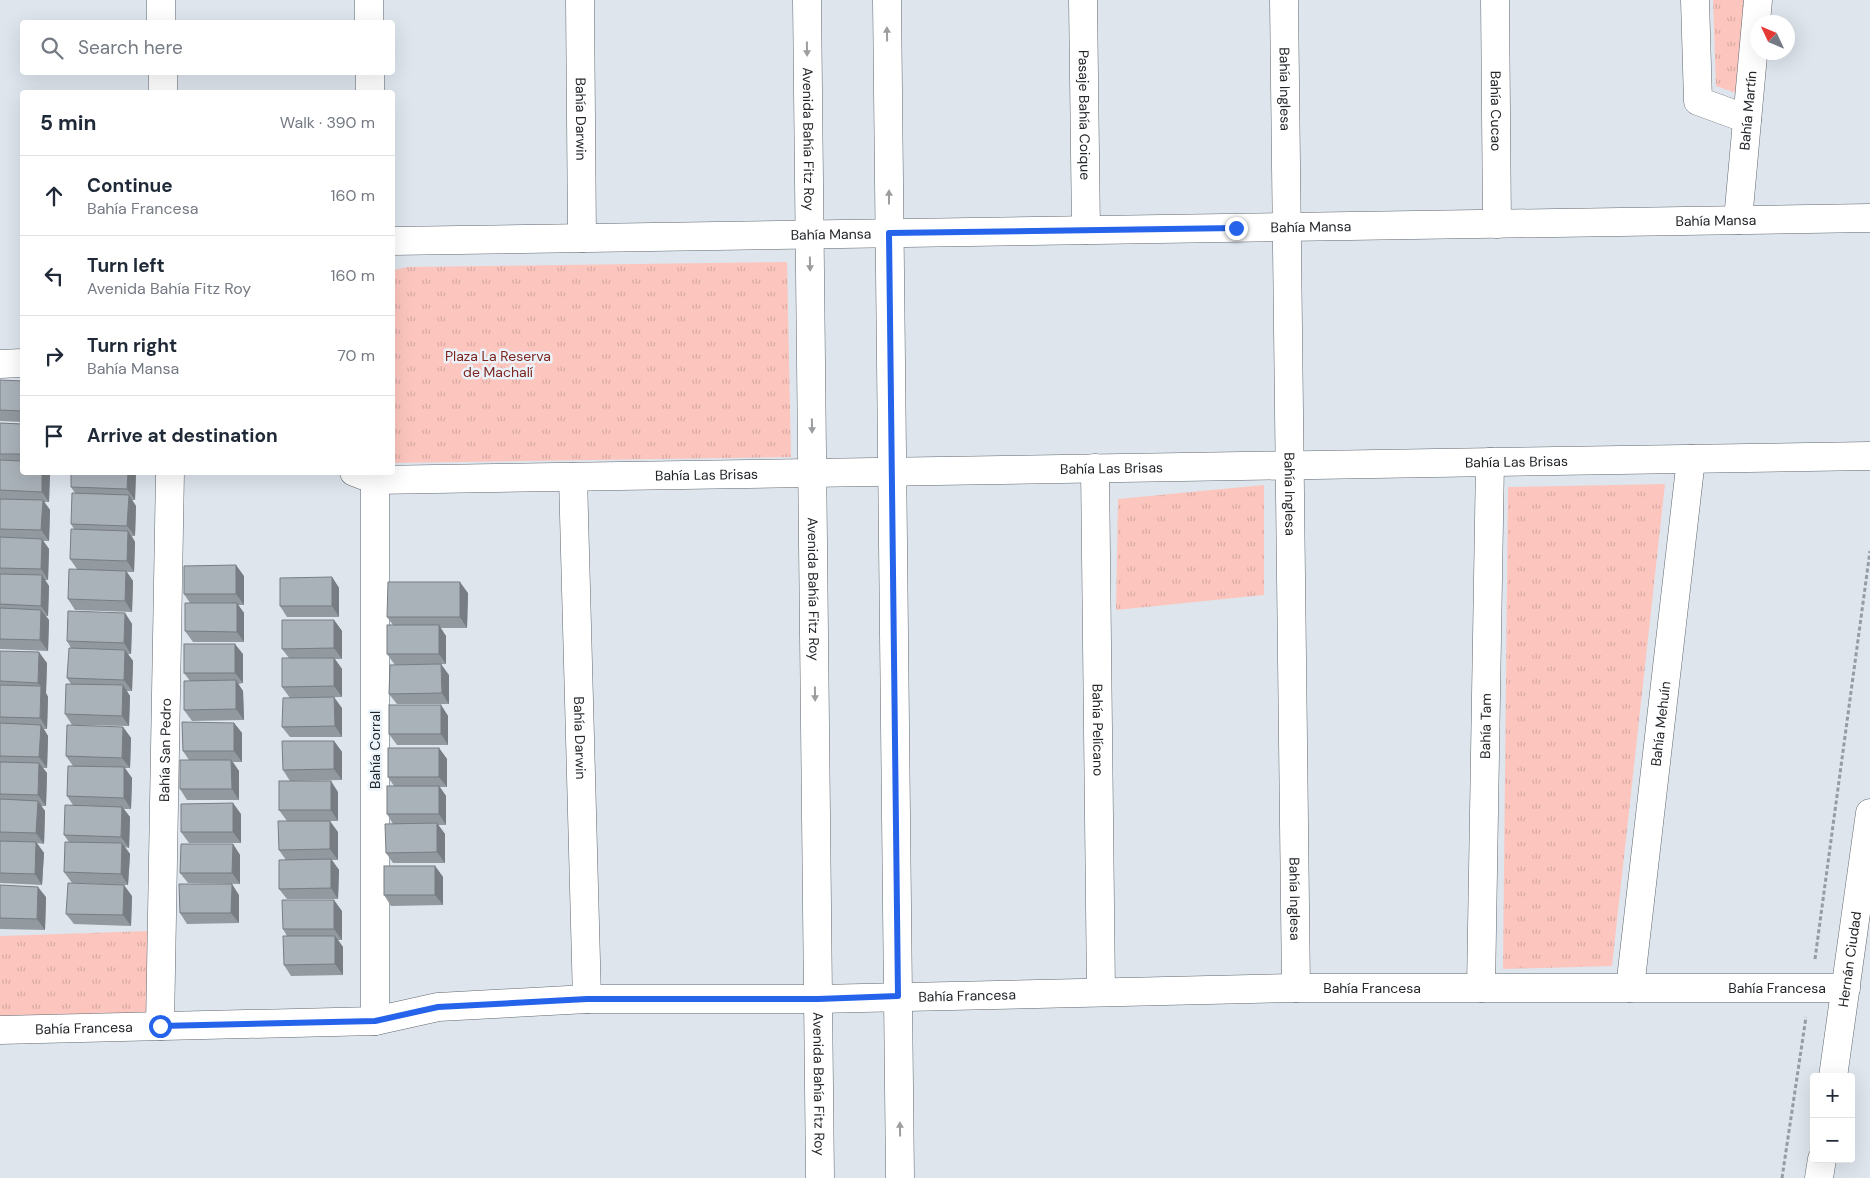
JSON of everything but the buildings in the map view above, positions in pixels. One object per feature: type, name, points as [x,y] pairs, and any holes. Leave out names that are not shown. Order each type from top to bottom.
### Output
[{"type":"street","points":[[161,0],[161,20]]},
{"type":"street","points":[[369,0],[369,20]]},
{"type":"street","name":"Bahía Darwin","points":[[580,0],[582,238]]},
{"type":"street","name":"Avenida Bahía Fitz Roy","points":[[807,0],[820,1178]]},
{"type":"street","points":[[887,0],[900,1178]]},
{"type":"street","name":"Pasaje Bahía Coique","points":[[1083,0],[1086,230]]},
{"type":"street","name":"Bahía Inglesa","points":[[1284,0],[1296,988]]},
{"type":"street","name":"Bahía Cucao","points":[[1494,0],[1497,224]]},
{"type":"street","points":[[1695,0],[1698,100],[1747,120]]},
{"type":"street","name":"Bahía Martín","points":[[1738,220],[1758,0]]},
{"type":"street","points":[[163,75],[163,90]]},
{"type":"street","points":[[370,75],[370,90]]},
{"type":"street","name":"Bahía Mansa","points":[[395,241],[1870,218]]},
{"type":"street","points":[[0,364],[20,363]]},
{"type":"street","name":"Bahía Las Brisas","points":[[364,476],[573,477],[1870,456]]},
{"type":"street","name":"Bahía Mehuín","points":[[1630,988],[1691,459]]},
{"type":"street","name":"Bahía Tam","points":[[1482,988],[1490,462]]},
{"type":"street","name":"Bahía Pelícano","points":[[1095,468],[1101,992]]},
{"type":"street","name":"Bahía San Pedro","points":[[160,1026],[170,475]]},
{"type":"street","name":"Bahía Corral","points":[[364,476],[375,1021]]},
{"type":"street","name":"Bahía Darwin","points":[[573,477],[587,999]]},
{"type":"street","name":"Hernán Ciudad","points":[[1834,1073],[1870,812]]},
{"type":"street","name":"Bahía Francesa","points":[[0,1030],[375,1021],[438,1007],[587,999],[818,999],[1296,988],[1846,988]]},
{"type":"street","points":[[1819,1178],[1821,1163]]},
{"type":"path","points":[[1782,1178],[1870,551]]},
{"type":"green space","points":[[1713,0],[1744,0],[1736,93],[1716,86]]},
{"type":"green space","name":"Plaza La Reserva de Machalí","points":[[787,262],[791,457],[395,463],[395,270],[408,267]]},
{"type":"green space","points":[[1665,484],[1612,966],[1503,969],[1508,487]]},
{"type":"green space","points":[[1264,485],[1264,595],[1116,610],[1118,499]]},
{"type":"green space","points":[[149,931],[151,1017],[0,1022],[0,936]]},
{"type":"route","points":[[160,1026],[375,1021],[438,1007],[587,999],[818,999],[898,996],[889,233],[1236,228]]}]
